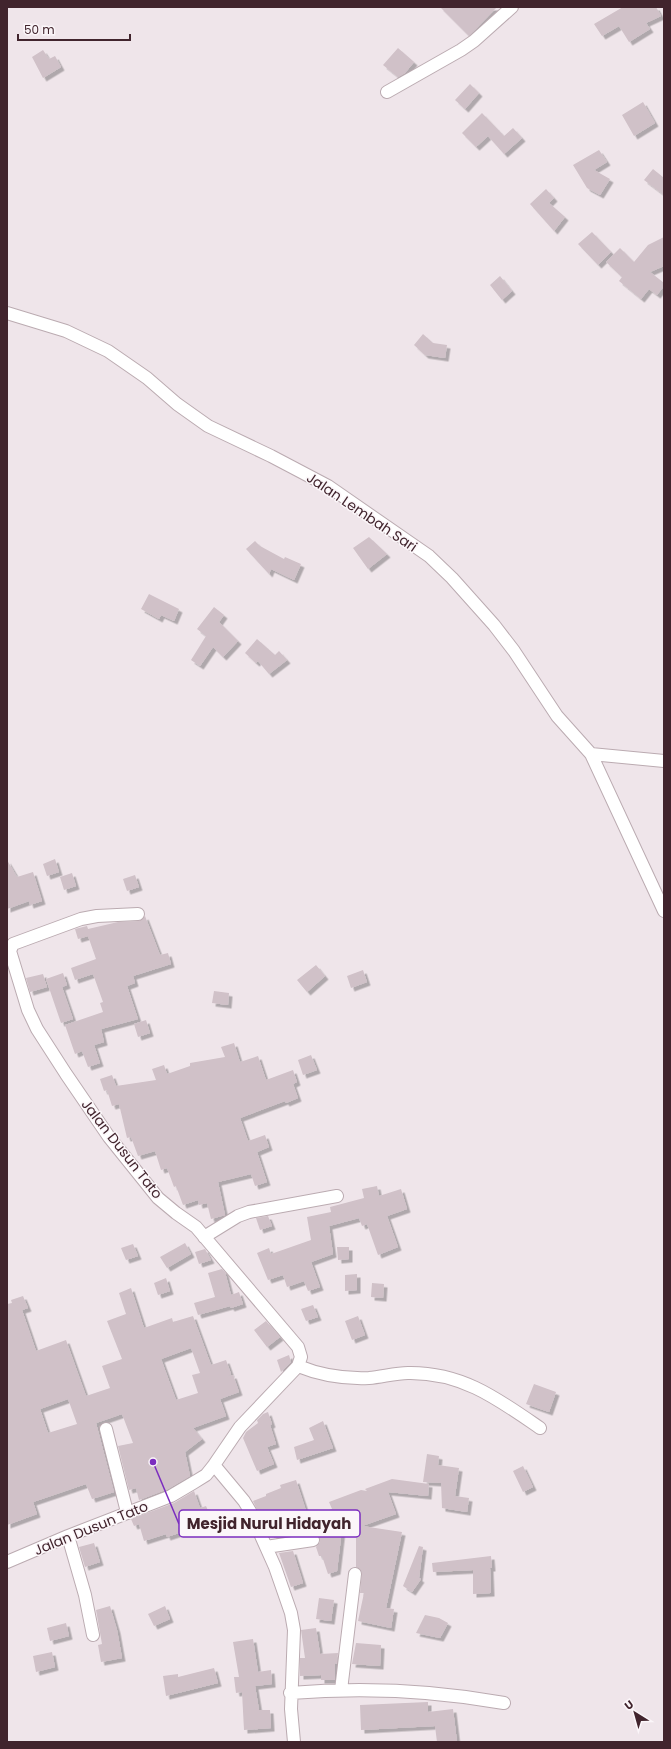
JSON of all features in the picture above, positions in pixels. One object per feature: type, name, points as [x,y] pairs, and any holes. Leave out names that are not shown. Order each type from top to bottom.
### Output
[{"type":"street","points":[[387,92],[468,45],[512,7]]},
{"type":"street","name":"Jalan Lembah Sari","points":[[7,313],[66,330],[108,351],[140,373],[177,404],[208,426],[271,456],[328,486],[429,556],[452,578],[494,625],[518,657],[557,716],[591,754],[664,911]]},
{"type":"street","points":[[591,754],[664,761]]},
{"type":"street","name":"Jalan Dusun Tato","points":[[7,1562],[176,1493],[206,1475],[240,1427],[298,1366],[301,1357],[298,1348],[196,1226],[176,1213],[158,1198],[109,1137],[66,1074],[37,1028],[28,1010],[8,952],[14,944],[71,922],[97,916],[138,914]]},
{"type":"street","points":[[204,1237],[238,1216],[249,1212],[337,1196]]},
{"type":"street","points":[[298,1366],[321,1374],[369,1378],[408,1373],[436,1375],[461,1380],[500,1400],[540,1428]]},
{"type":"street","points":[[106,1429],[127,1512]]},
{"type":"street","points":[[214,1465],[244,1501],[266,1547],[291,1613],[294,1630],[290,1694],[294,1742]]},
{"type":"street","points":[[68,1536],[85,1595],[93,1635]]},
{"type":"street","points":[[266,1547],[312,1540]]},
{"type":"street","points":[[341,1690],[355,1574]]},
{"type":"street","points":[[290,1694],[341,1690],[414,1690],[444,1693],[504,1703]]},
{"type":"building","points":[[440,7],[497,7],[469,36]]},
{"type":"building","points":[[623,7],[656,7],[661,16],[646,23],[650,29],[629,42],[619,26],[602,36],[594,24]]},
{"type":"building","points":[[398,48],[414,62],[405,73],[398,77],[383,65]]},
{"type":"building","points":[[43,50],[49,59],[55,56],[61,67],[43,78],[32,57]]},
{"type":"building","points":[[470,84],[479,93],[465,109],[455,100]]},
{"type":"building","points":[[643,102],[655,123],[634,136],[622,115]]},
{"type":"building","points":[[482,113],[504,136],[513,128],[522,138],[504,154],[488,136],[476,147],[462,133]]},
{"type":"building","points":[[599,150],[607,162],[594,170],[610,179],[600,195],[587,188],[573,165]]},
{"type":"building","points":[[653,169],[664,178],[664,195],[644,180]]},
{"type":"building","points":[[546,189],[554,198],[549,203],[565,217],[554,231],[530,204]]},
{"type":"building","points":[[592,232],[611,252],[598,265],[578,244]]},
{"type":"building","points":[[664,237],[664,266],[650,272],[664,283],[664,286],[657,295],[649,289],[641,299],[619,281],[622,277],[606,262],[620,248],[634,262],[648,245]]},
{"type":"building","points":[[500,276],[512,291],[502,300],[490,285]]},
{"type":"building","points":[[423,334],[433,343],[447,345],[445,358],[425,355],[414,345]]},
{"type":"building","points":[[369,537],[387,554],[368,569],[353,548]]},
{"type":"building","points":[[255,541],[260,546],[284,559],[285,557],[301,564],[294,580],[271,569],[269,574],[246,549]]},
{"type":"building","points":[[149,594],[179,609],[174,621],[161,615],[159,619],[141,609]]},
{"type":"building","points":[[214,607],[224,615],[219,622],[238,641],[223,657],[213,647],[200,666],[191,660],[206,636],[197,629]]},
{"type":"building","points":[[257,639],[275,655],[279,651],[287,660],[269,674],[258,661],[256,663],[245,653]]},
{"type":"building","points":[[55,859],[59,872],[47,876],[43,864]]},
{"type":"building","points":[[7,860],[17,877],[33,872],[42,901],[30,905],[29,901],[7,909]]},
{"type":"building","points":[[72,873],[76,886],[64,890],[60,877]]},
{"type":"building","points":[[135,875],[139,887],[127,891],[123,879]]},
{"type":"building","points":[[145,916],[160,955],[168,953],[171,964],[133,976],[135,983],[127,986],[138,1019],[101,1029],[104,1042],[94,1045],[100,1063],[88,1067],[82,1051],[75,1054],[65,1025],[103,1012],[100,1003],[103,1002],[93,974],[75,980],[71,968],[96,959],[88,936],[78,939],[75,929],[87,926],[88,929],[118,922],[139,921]]},
{"type":"building","points":[[316,965],[325,976],[307,992],[297,980]]},
{"type":"building","points":[[363,970],[367,982],[351,988],[347,976]]},
{"type":"building","points":[[63,973],[67,985],[62,987],[73,1019],[61,1023],[46,979]]},
{"type":"building","points":[[43,974],[47,987],[30,992],[26,978]]},
{"type":"building","points":[[214,991],[229,993],[228,1005],[212,1003]]},
{"type":"building","points":[[146,1020],[150,1033],[138,1037],[134,1024]]},
{"type":"building","points":[[234,1043],[240,1062],[258,1056],[266,1080],[293,1070],[297,1082],[293,1084],[298,1098],[286,1103],[285,1101],[240,1118],[248,1141],[265,1135],[269,1147],[257,1152],[267,1182],[255,1186],[251,1174],[218,1182],[225,1215],[211,1219],[207,1203],[199,1205],[198,1200],[183,1205],[167,1168],[161,1170],[155,1151],[138,1156],[131,1137],[127,1138],[119,1104],[112,1106],[107,1090],[104,1091],[100,1079],[112,1075],[116,1086],[156,1080],[152,1069],[164,1065],[167,1074],[190,1066],[190,1063],[225,1057],[221,1047]]},
{"type":"building","points":[[311,1055],[317,1070],[303,1075],[298,1060]]},
{"type":"building","points":[[377,1186],[379,1196],[401,1189],[407,1209],[387,1216],[398,1247],[378,1255],[367,1224],[362,1226],[359,1218],[329,1226],[333,1254],[311,1262],[320,1287],[308,1291],[304,1281],[287,1287],[283,1275],[268,1280],[257,1253],[269,1248],[271,1254],[311,1240],[307,1217],[331,1212],[330,1207],[364,1198],[362,1189]]},
{"type":"building","points":[[268,1216],[272,1226],[260,1230],[256,1218]]},
{"type":"building","points":[[185,1243],[191,1254],[167,1268],[160,1257]]},
{"type":"building","points":[[133,1244],[138,1256],[126,1260],[121,1248]]},
{"type":"building","points":[[337,1247],[349,1247],[349,1259],[338,1260]]},
{"type":"building","points":[[205,1249],[211,1260],[199,1264],[195,1252]]},
{"type":"building","points":[[222,1269],[225,1272],[231,1295],[239,1292],[243,1304],[198,1315],[194,1303],[215,1297],[208,1273]]},
{"type":"building","points":[[357,1274],[357,1290],[345,1291],[345,1275]]},
{"type":"building","points":[[166,1278],[170,1291],[158,1295],[154,1283]]},
{"type":"building","points":[[372,1283],[384,1284],[383,1298],[371,1297]]},
{"type":"building","points":[[131,1288],[144,1328],[172,1318],[173,1322],[193,1316],[211,1365],[226,1360],[231,1374],[228,1376],[233,1375],[239,1392],[220,1399],[226,1416],[193,1428],[202,1439],[185,1452],[190,1476],[168,1489],[139,1500],[136,1488],[129,1490],[118,1446],[133,1443],[122,1414],[96,1423],[114,1492],[92,1499],[86,1484],[33,1502],[37,1514],[7,1525],[7,1304],[12,1303],[11,1300],[23,1296],[28,1308],[22,1310],[36,1351],[66,1340],[86,1396],[110,1388],[102,1366],[122,1359],[107,1321],[126,1314],[119,1293]],"holes":[[[191,1348],[200,1373],[192,1375],[198,1393],[176,1400],[161,1359]],[[68,1399],[77,1424],[48,1433],[40,1409]]]},
{"type":"building","points":[[313,1305],[318,1317],[306,1321],[301,1309]]},
{"type":"building","points":[[358,1316],[365,1335],[352,1340],[345,1321]]},
{"type":"building","points":[[266,1321],[280,1337],[267,1347],[254,1330]]},
{"type":"building","points":[[289,1355],[291,1362],[281,1372],[277,1360]]},
{"type":"building","points":[[534,1384],[556,1392],[549,1412],[526,1404]]},
{"type":"building","points":[[268,1412],[272,1424],[270,1425],[276,1444],[267,1447],[274,1464],[257,1471],[243,1438],[246,1432],[258,1423],[257,1420],[263,1414]]},
{"type":"building","points":[[323,1421],[333,1448],[297,1460],[294,1447],[314,1440],[309,1428]]},
{"type":"building","points":[[427,1454],[439,1456],[438,1465],[459,1468],[455,1496],[469,1498],[467,1512],[442,1508],[441,1483],[423,1482]]},
{"type":"building","points":[[523,1466],[533,1487],[523,1492],[513,1471]]},
{"type":"building","points":[[392,1479],[429,1484],[428,1496],[388,1492],[396,1514],[362,1526],[402,1532],[386,1608],[394,1609],[391,1628],[358,1621],[364,1593],[360,1593],[362,1571],[356,1567],[356,1522],[343,1521],[337,1571],[328,1574],[322,1556],[319,1556],[316,1547],[320,1542],[319,1535],[312,1533],[274,1538],[272,1531],[270,1532],[265,1517],[261,1518],[253,1501],[281,1488],[280,1485],[296,1480],[308,1517],[332,1509],[329,1502],[361,1490],[367,1491],[365,1489]]},
{"type":"building","points":[[194,1491],[200,1508],[206,1506],[211,1517],[178,1528],[179,1533],[167,1537],[166,1534],[144,1541],[139,1524],[134,1526],[131,1519],[174,1503]]},
{"type":"building","points":[[94,1543],[100,1562],[85,1567],[79,1547]]},
{"type":"building","points":[[419,1546],[423,1547],[419,1578],[421,1579],[412,1592],[403,1586]]},
{"type":"building","points":[[293,1551],[303,1583],[291,1587],[279,1553]]},
{"type":"building","points":[[491,1556],[491,1593],[473,1594],[473,1570],[433,1572],[432,1563]]},
{"type":"building","points":[[319,1598],[334,1600],[331,1621],[316,1619]]},
{"type":"building","points":[[110,1606],[117,1630],[122,1658],[101,1662],[98,1645],[102,1644],[96,1610]]},
{"type":"building","points":[[165,1606],[170,1619],[154,1626],[148,1614]]},
{"type":"building","points":[[425,1615],[439,1618],[448,1623],[440,1638],[416,1633]]},
{"type":"building","points":[[66,1623],[69,1636],[50,1641],[47,1628]]},
{"type":"building","points":[[316,1628],[320,1654],[338,1653],[337,1664],[335,1663],[335,1680],[321,1680],[321,1675],[300,1676],[300,1658],[305,1658],[301,1630]]},
{"type":"building","points":[[253,1639],[258,1672],[271,1670],[272,1684],[255,1686],[259,1710],[270,1710],[271,1728],[244,1730],[242,1692],[236,1693],[234,1677],[239,1677],[233,1642]]},
{"type":"building","points":[[356,1643],[381,1645],[380,1666],[352,1664]]},
{"type":"building","points":[[52,1652],[55,1667],[36,1672],[33,1656]]},
{"type":"building","points":[[214,1668],[218,1683],[166,1696],[163,1676],[178,1674],[178,1677]]},
{"type":"building","points":[[428,1702],[428,1712],[453,1709],[457,1742],[437,1742],[435,1726],[361,1730],[360,1705]]},
{"type":"place","name":"Mesjid Nurul Hidayah","points":[[153,1462]]}]
